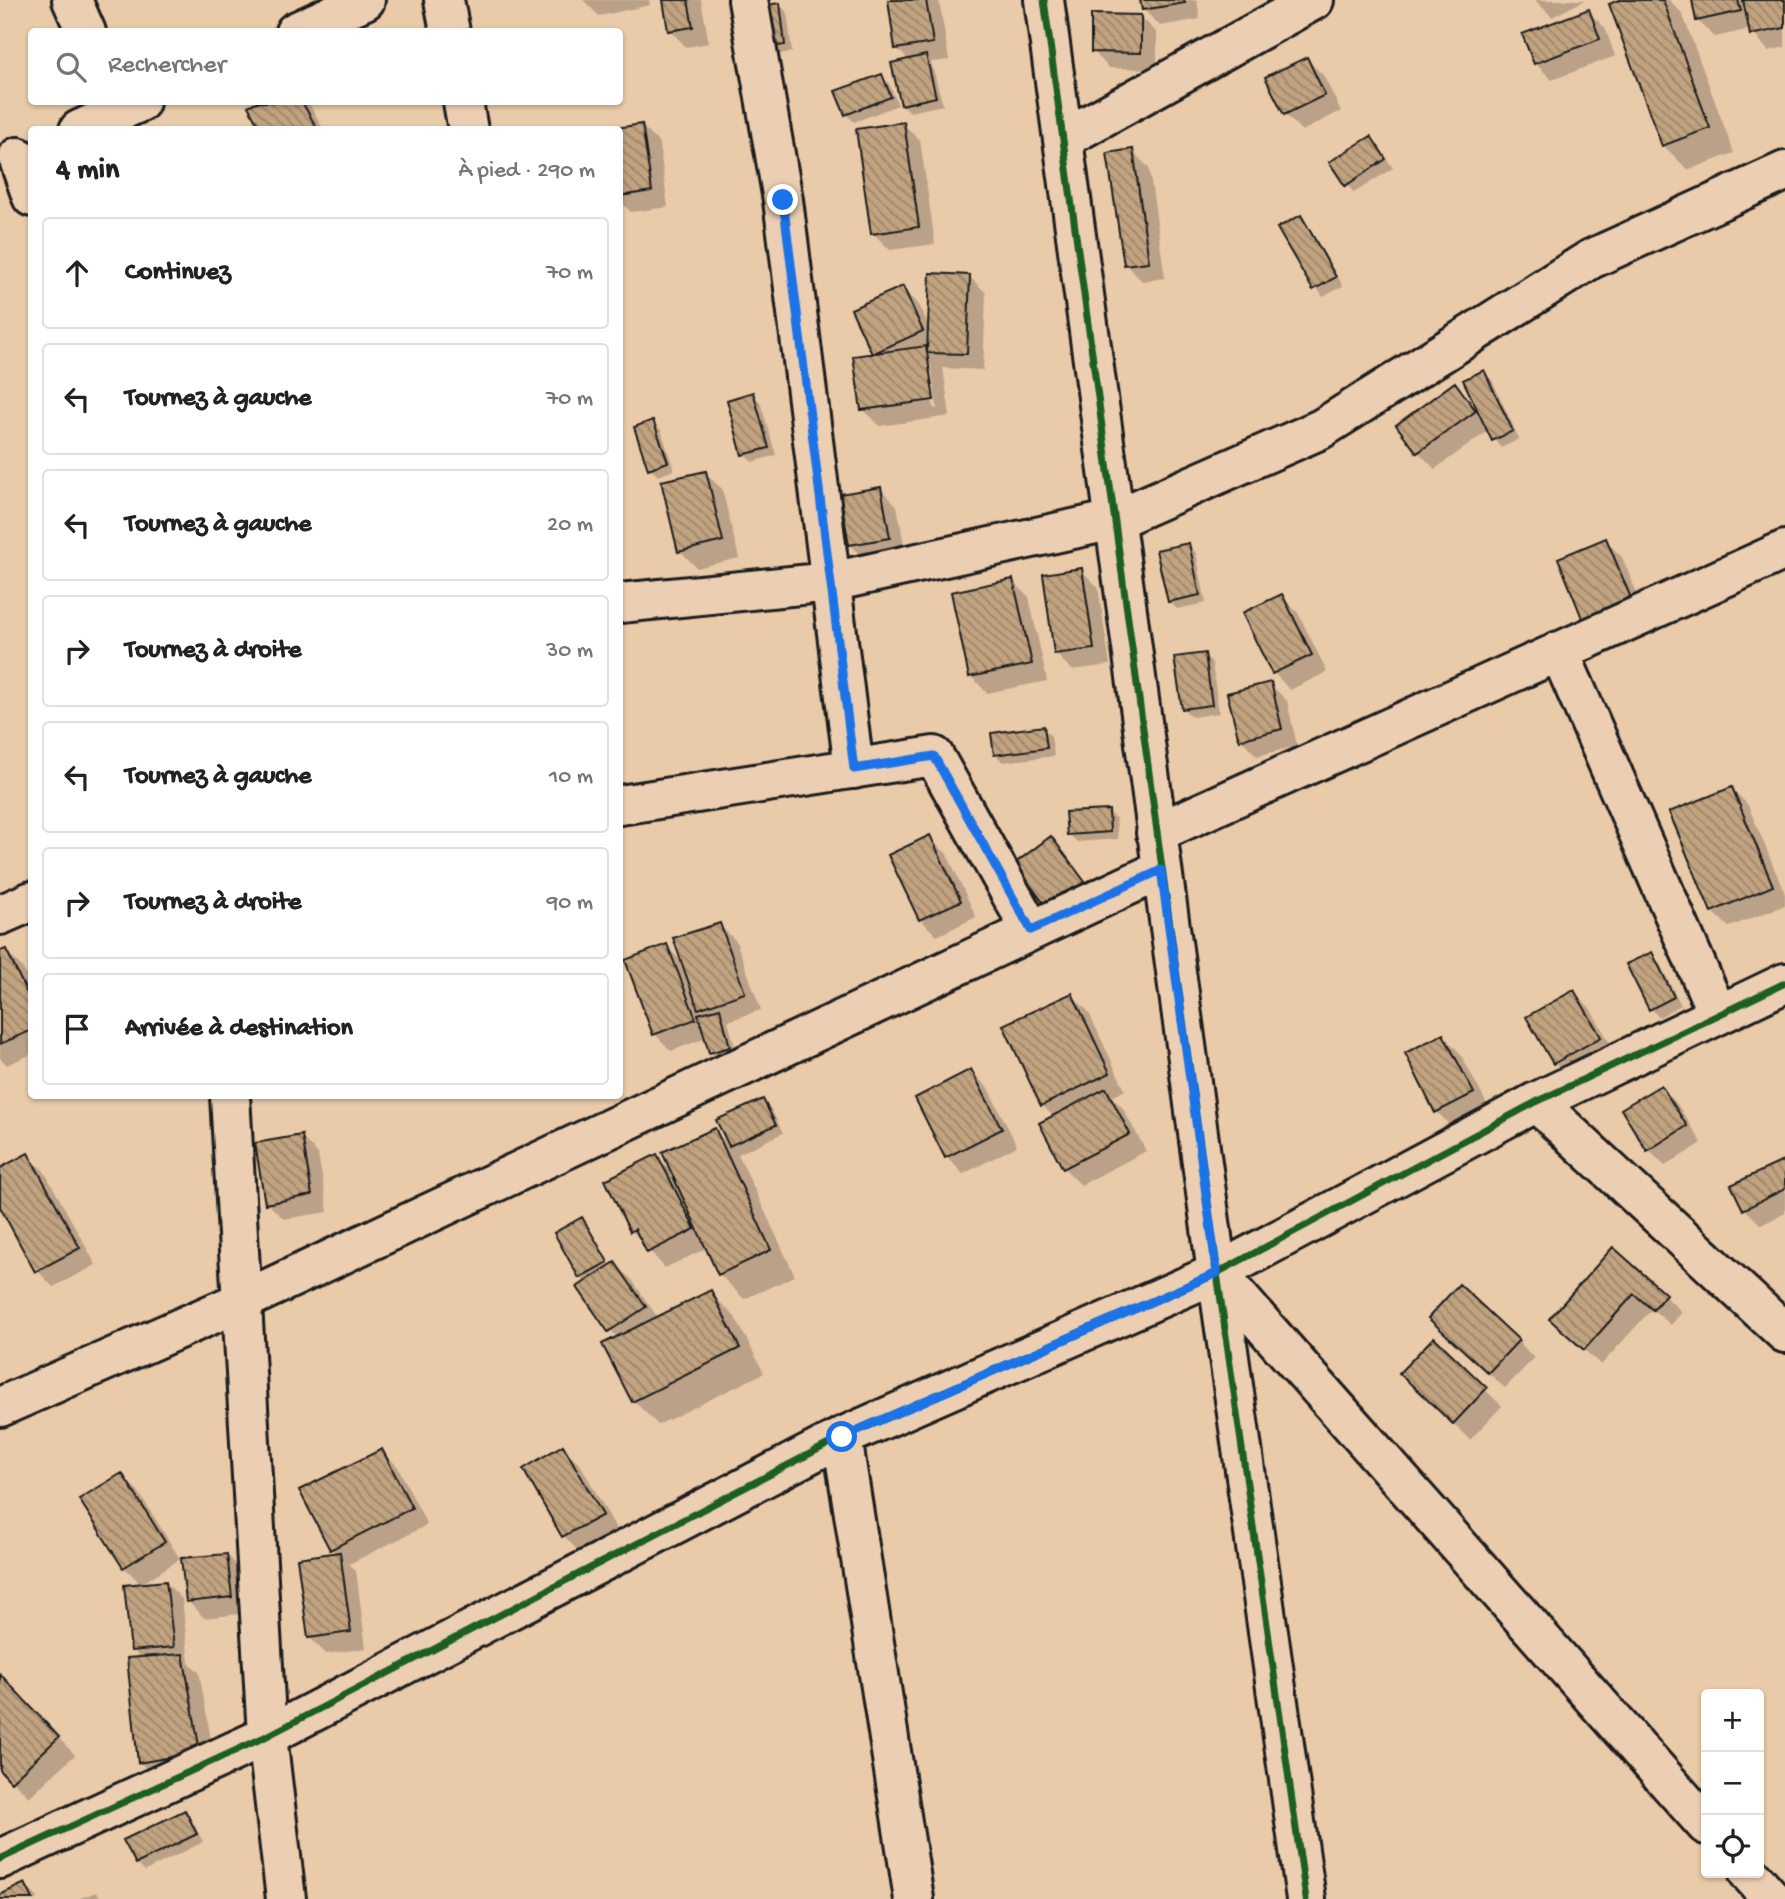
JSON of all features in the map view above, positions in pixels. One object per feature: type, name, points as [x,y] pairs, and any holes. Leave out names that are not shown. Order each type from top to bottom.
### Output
[{"type":"street","points":[[72,0],[84,28]]},
{"type":"street","points":[[304,28],[365,0]]},
{"type":"street","points":[[444,0],[449,28]]},
{"type":"street","points":[[748,0],[783,200],[854,769]]},
{"type":"street","points":[[1044,0],[1217,1273],[1306,1899]]},
{"type":"street","points":[[1063,139],[1314,0]]},
{"type":"street","points":[[86,126],[124,105]]},
{"type":"street","points":[[464,105],[467,126]]},
{"type":"street","points":[[16,158],[28,187]]},
{"type":"street","points":[[623,603],[831,582],[1114,520],[1321,429],[1591,259],[1785,171]]},
{"type":"street","points":[[0,1407],[242,1301],[1031,930],[1159,851],[1559,651],[1785,550]]},
{"type":"street","points":[[1559,651],[1718,1015]]},
{"type":"street","points":[[623,805],[934,756],[1031,930]]},
{"type":"street","points":[[0,915],[28,903]]},
{"type":"street","points":[[0,1859],[267,1736],[842,1437],[1217,1273],[1536,1102],[1785,983]]},
{"type":"street","points":[[230,1099],[267,1736],[286,1899]]},
{"type":"street","points":[[1536,1102],[1785,1333]]},
{"type":"street","points":[[1217,1273],[1701,1819]]},
{"type":"street","points":[[842,1437],[914,1899]]},
{"type":"street","points":[[1753,1878],[1772,1899]]},
{"type":"building","points":[[663,0],[688,0],[693,27],[668,31]]},
{"type":"building","points":[[888,0],[926,0],[933,43],[895,49]]},
{"type":"building","points":[[1140,0],[1184,0],[1185,3],[1142,10]]},
{"type":"building","points":[[1619,0],[1663,0],[1710,128],[1662,146],[1609,4]]},
{"type":"building","points":[[1692,0],[1738,0],[1741,11],[1696,21]]},
{"type":"building","points":[[1743,0],[1785,0],[1785,28],[1750,35]]},
{"type":"building","points":[[780,3],[785,45],[763,48],[757,6]]},
{"type":"building","points":[[1589,9],[1600,39],[1534,64],[1522,34]]},
{"type":"building","points":[[1091,14],[1141,15],[1141,53],[1091,52]]},
{"type":"building","points":[[926,55],[936,97],[901,105],[891,63]]},
{"type":"building","points":[[1307,57],[1325,95],[1284,115],[1265,77]]},
{"type":"building","points":[[882,74],[891,97],[845,115],[835,91]]},
{"type":"building","points":[[304,105],[316,126],[259,126],[248,106]]},
{"type":"building","points":[[904,122],[919,227],[871,234],[856,129]]},
{"type":"building","points":[[642,124],[652,191],[623,196],[623,127]]},
{"type":"building","points":[[1371,136],[1386,159],[1345,186],[1329,162]]},
{"type":"building","points":[[1133,149],[1149,262],[1124,265],[1107,153]]},
{"type":"building","points":[[1301,215],[1336,277],[1313,290],[1277,228]]},
{"type":"building","points":[[930,273],[970,275],[967,354],[927,353]]},
{"type":"building","points":[[903,286],[923,331],[872,354],[851,309]]},
{"type":"building","points":[[926,346],[934,400],[861,410],[853,356]]},
{"type":"building","points":[[1484,370],[1513,431],[1492,441],[1463,380]]},
{"type":"building","points":[[1455,382],[1476,411],[1417,453],[1396,425]]},
{"type":"building","points":[[753,392],[769,448],[742,455],[727,400]]},
{"type":"building","points":[[653,420],[668,462],[648,469],[634,427]]},
{"type":"building","points":[[706,471],[723,541],[678,552],[661,481]]},
{"type":"building","points":[[881,487],[890,538],[849,545],[840,494]]},
{"type":"building","points":[[1606,538],[1633,603],[1584,623],[1558,558]]},
{"type":"building","points":[[1189,543],[1200,595],[1168,602],[1156,550]]},
{"type":"building","points":[[1082,568],[1094,649],[1054,654],[1043,574]]},
{"type":"building","points":[[1013,579],[1032,664],[969,677],[951,592]]},
{"type":"building","points":[[1282,594],[1312,655],[1272,674],[1242,613]]},
{"type":"building","points":[[1205,653],[1212,705],[1182,709],[1174,657]]},
{"type":"building","points":[[1271,682],[1282,729],[1239,740],[1227,693]]},
{"type":"building","points":[[1044,726],[1047,748],[994,755],[991,733]]},
{"type":"building","points":[[1732,787],[1773,886],[1711,912],[1669,812]]},
{"type":"building","points":[[1109,810],[1110,832],[1067,835],[1065,812]]},
{"type":"building","points":[[930,835],[961,901],[919,920],[888,855]]},
{"type":"building","points":[[1051,836],[1088,886],[1052,914],[1014,864]]},
{"type":"building","points":[[720,923],[745,993],[698,1009],[673,938]]},
{"type":"building","points":[[667,944],[696,1019],[653,1035],[625,960]]},
{"type":"building","points":[[6,949],[28,996],[28,1032],[0,1044],[0,951]]},
{"type":"building","points":[[1652,952],[1674,997],[1649,1010],[1626,964]]},
{"type":"building","points":[[1574,990],[1601,1037],[1553,1064],[1526,1017]]},
{"type":"building","points":[[1072,993],[1110,1073],[1041,1106],[1003,1025]]},
{"type":"building","points":[[720,1008],[730,1047],[709,1053],[698,1014]]},
{"type":"building","points":[[1443,1034],[1474,1093],[1435,1113],[1405,1053]]},
{"type":"building","points":[[971,1069],[1002,1129],[945,1158],[915,1098]]},
{"type":"building","points":[[1661,1085],[1687,1126],[1647,1151],[1621,1109]]},
{"type":"building","points":[[1106,1088],[1130,1134],[1063,1169],[1039,1123]]},
{"type":"building","points":[[763,1099],[776,1125],[729,1146],[716,1120]]},
{"type":"building","points":[[715,1128],[771,1250],[718,1275],[662,1152]]},
{"type":"building","points":[[302,1135],[312,1195],[265,1204],[255,1143]]},
{"type":"building","points":[[28,1153],[80,1248],[35,1272],[0,1207],[0,1168]]},
{"type":"building","points":[[657,1154],[695,1229],[647,1253],[635,1229],[630,1232],[605,1180]]},
{"type":"building","points":[[1785,1160],[1785,1189],[1743,1210],[1731,1185]]},
{"type":"building","points":[[582,1217],[608,1262],[579,1278],[554,1233]]},
{"type":"building","points":[[1613,1247],[1666,1294],[1653,1310],[1634,1294],[1584,1350],[1549,1319]]},
{"type":"building","points":[[615,1262],[646,1307],[608,1332],[577,1287]]},
{"type":"building","points":[[1459,1284],[1519,1340],[1488,1373],[1428,1318]]},
{"type":"building","points":[[711,1290],[740,1348],[632,1402],[602,1344]]},
{"type":"building","points":[[1434,1337],[1487,1388],[1453,1424],[1399,1373]]},
{"type":"building","points":[[563,1445],[603,1515],[562,1537],[523,1469]]},
{"type":"building","points":[[382,1449],[412,1508],[330,1550],[299,1490]]},
{"type":"building","points":[[122,1473],[165,1542],[123,1568],[79,1499]]},
{"type":"building","points":[[340,1552],[351,1632],[308,1638],[297,1558]]},
{"type":"building","points":[[227,1554],[232,1597],[186,1602],[181,1558]]},
{"type":"building","points":[[166,1581],[174,1647],[131,1651],[124,1585]]},
{"type":"building","points":[[183,1654],[200,1752],[138,1763],[127,1658]]},
{"type":"building","points":[[0,1674],[59,1737],[11,1782],[0,1770]]},
{"type":"building","points":[[185,1810],[197,1834],[136,1864],[123,1840]]},
{"type":"building","points":[[25,1883],[33,1899],[0,1899],[0,1895]]},
{"type":"cycle path","points":[[1044,0],[1217,1273],[1306,1899]]},
{"type":"cycle path","points":[[0,1859],[267,1736],[842,1437],[1217,1273],[1536,1102],[1785,983]]},
{"type":"route","points":[[783,200],[854,769],[934,756],[1031,930],[1161,870],[1217,1273],[842,1437]]}]
